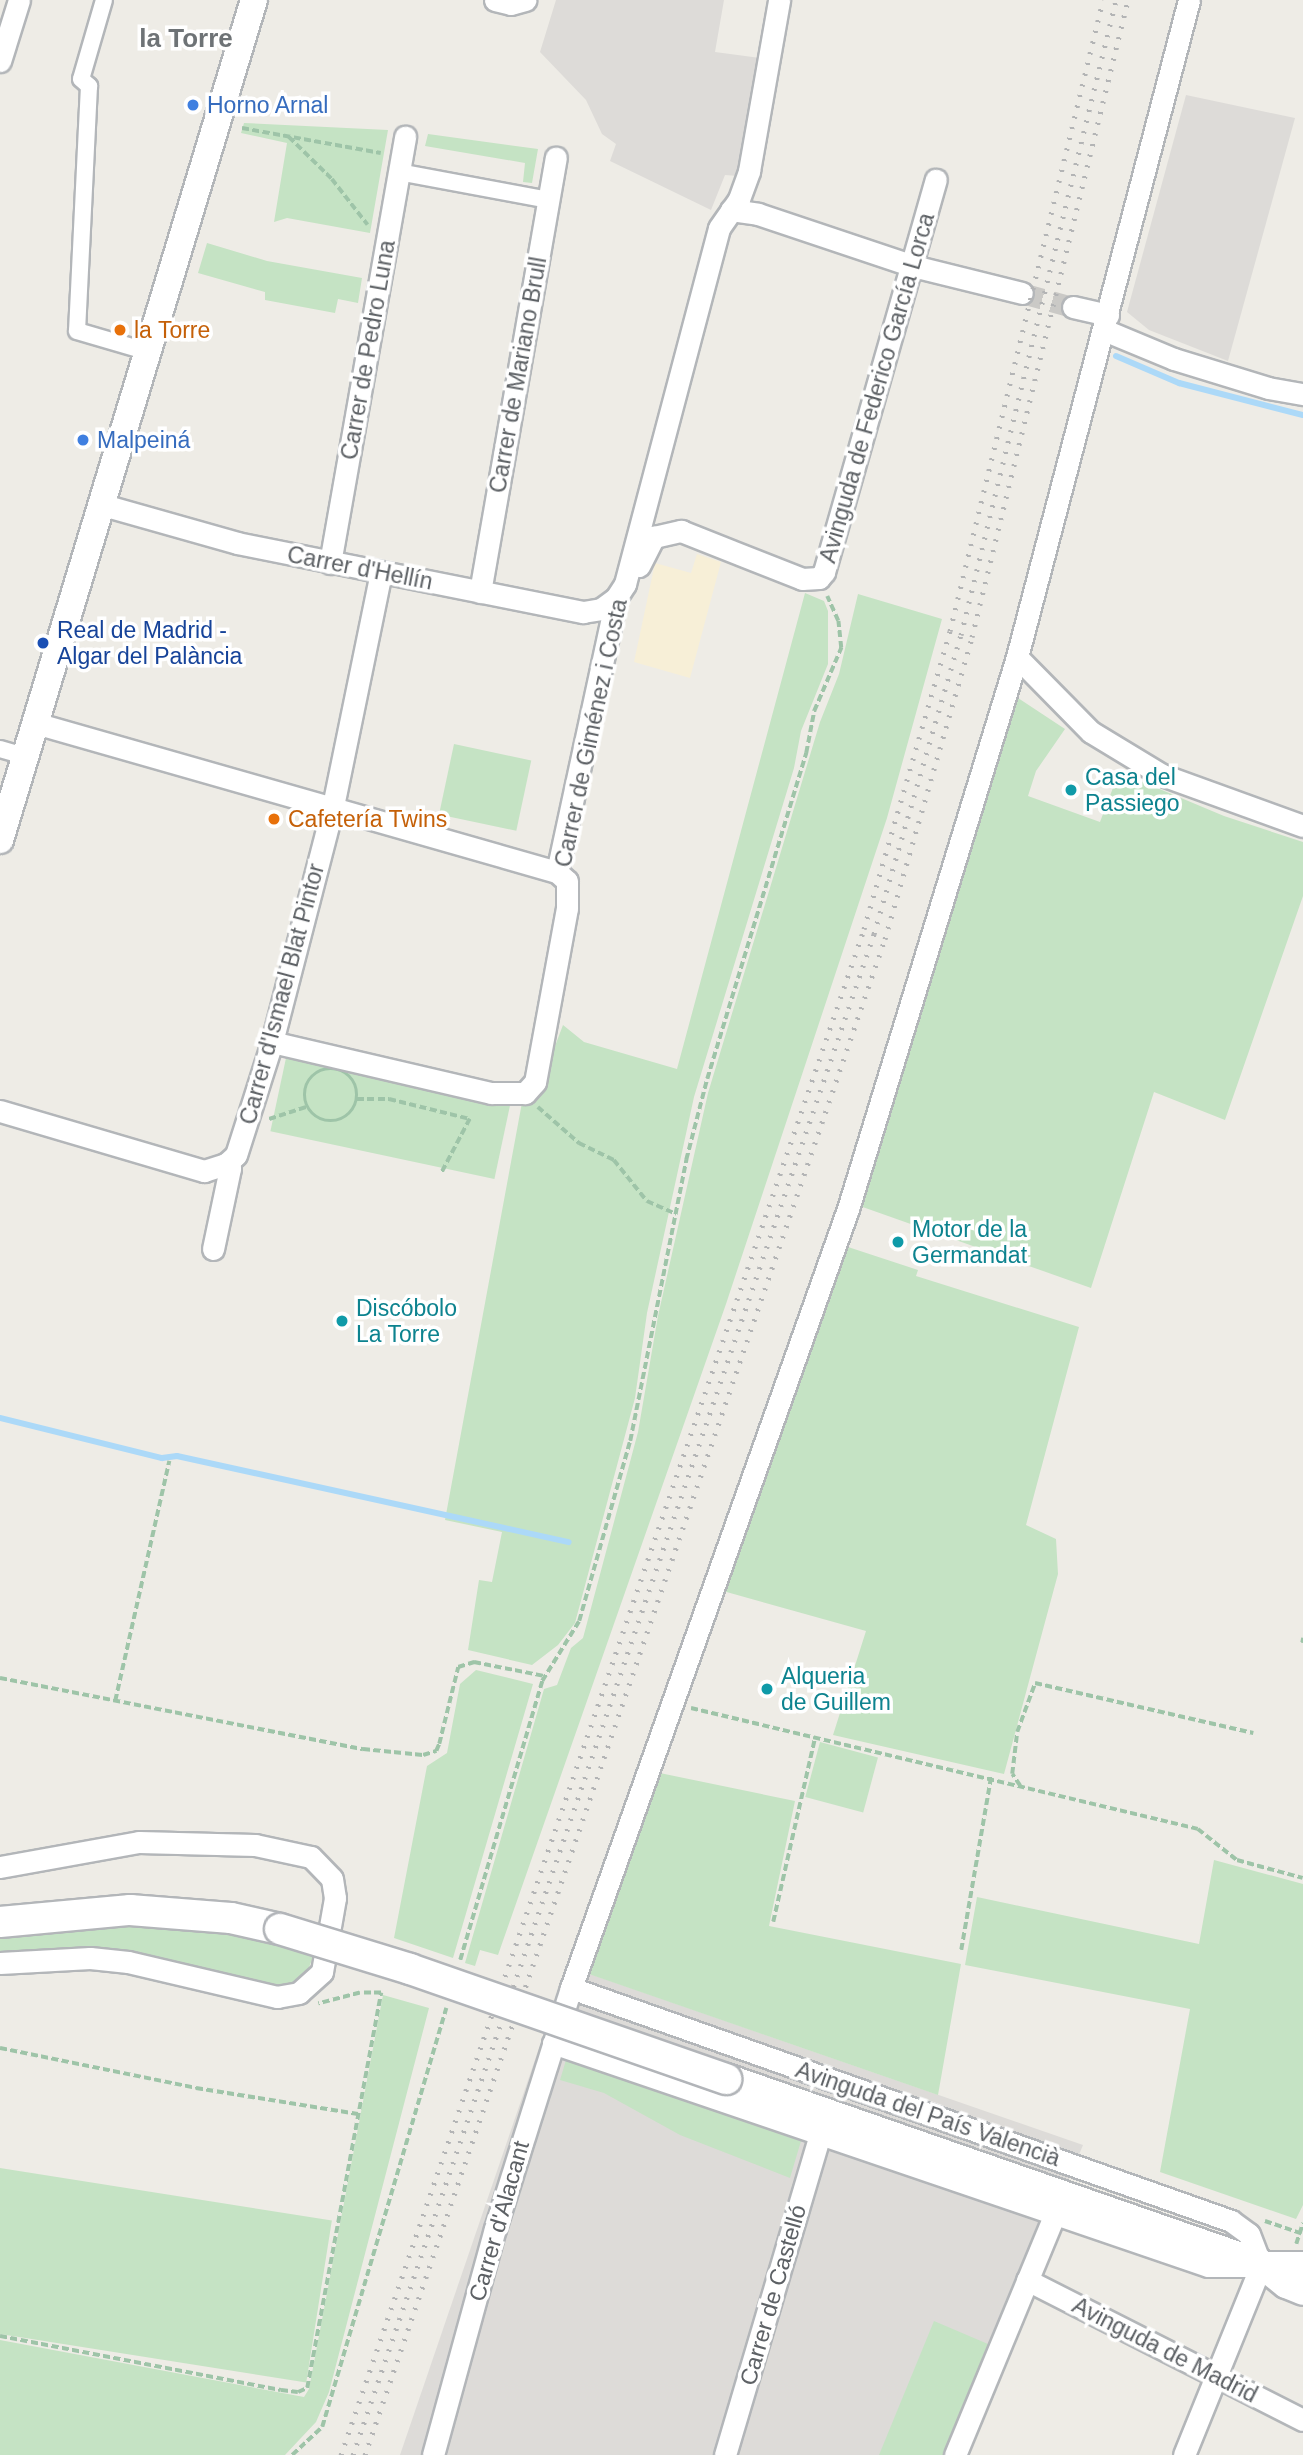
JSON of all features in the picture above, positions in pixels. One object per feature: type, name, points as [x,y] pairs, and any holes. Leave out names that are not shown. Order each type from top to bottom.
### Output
[{"type":"main road","points":[[0,1922],[130,1910],[231,1918],[280,1929],[410,1969],[1261,2265]]},
{"type":"street","points":[[0,61],[19,0]]},
{"type":"street","points":[[104,0],[81,79],[89,86],[77,331],[149,352]]},
{"type":"street","points":[[233,0],[244,15],[246,28]]},
{"type":"street","points":[[0,840],[12,753],[35,723],[254,0]]},
{"type":"street","points":[[495,0],[511,4],[525,0]]},
{"type":"street","name":"Carrer de Giménez i Costa","points":[[525,1093],[535,1082],[567,908],[569,890],[557,872],[621,591],[719,228],[731,210],[749,171],[779,0]]},
{"type":"street","name":"Carrer d'Alacant","points":[[433,2455],[571,1988],[670,1703],[848,1209],[1017,657],[1189,0]]},
{"type":"street","name":"Carrer de Pedro Luna","points":[[330,563],[405,137]]},
{"type":"street","name":"Carrer de Mariano Brull","points":[[480,593],[555,158]]},
{"type":"street","points":[[400,166],[548,200]]},
{"type":"street","name":"Avinguda de Federico García Lorca","points":[[802,579],[819,578],[828,565],[936,180]]},
{"type":"street","points":[[731,210],[758,214],[913,266],[1021,293]]},
{"type":"street","points":[[1073,307],[1174,359],[1268,388],[1303,394]]},
{"type":"street","points":[[647,491],[647,503],[654,514],[802,579]]},
{"type":"street","name":"Carrer d'Hellín","points":[[103,505],[330,563],[583,612],[601,609],[621,591]]},
{"type":"street","points":[[621,591],[654,537],[670,531],[696,533]]},
{"type":"street","name":"Carrer d'Ismael Blat Pintor","points":[[213,1249],[230,1168],[226,1164],[236,1155],[247,1126],[272,1042],[333,806],[381,573]]},
{"type":"street","points":[[1017,657],[1091,732],[1162,775],[1303,826]]},
{"type":"street","points":[[35,723],[333,806],[376,824],[557,872]]},
{"type":"street","points":[[272,1042],[491,1093],[525,1093]]},
{"type":"street","points":[[0,1111],[188,1168],[204,1171],[226,1164]]},
{"type":"street","points":[[0,1867],[139,1842],[300,1851],[324,1867],[335,1898],[322,1972],[299,1993],[277,1997],[128,1962],[90,1958],[0,1963]]},
{"type":"street","name":"Avinguda del País Valencià","points":[[571,1988],[1231,2221],[1249,2234],[1261,2265],[1286,2285],[1303,2292]]},
{"type":"street","points":[[553,2043],[1054,2216],[1208,2266],[1303,2264]]},
{"type":"street","name":"Carrer de Castelló","points":[[729,2454],[820,2135]]},
{"type":"street","points":[[955,2455],[1054,2216]]},
{"type":"street","points":[[1184,2455],[1261,2265]]},
{"type":"street","name":"Avinguda de Madrid","points":[[1027,2280],[1303,2420]]},
{"type":"path","points":[[242,128],[288,135],[400,166]]},
{"type":"path","points":[[288,135],[332,179],[370,228],[389,232]]},
{"type":"path","points":[[457,1972],[544,1676],[574,1632],[598,1558],[647,1369],[686,1160],[726,1010],[796,787],[814,711],[841,648],[834,607],[827,596],[802,579]]},
{"type":"path","points":[[327,1069],[350,1078],[357,1099],[352,1111],[338,1121],[320,1120],[307,1108],[307,1083],[327,1069]]},
{"type":"path","points":[[525,1093],[579,1143],[614,1160],[647,1200],[676,1214]]},
{"type":"path","points":[[357,1099],[389,1099],[470,1119],[442,1172]]},
{"type":"path","points":[[247,1126],[307,1108]]},
{"type":"path","points":[[115,1701],[169,1461]]},
{"type":"path","points":[[0,1678],[363,1749],[430,1755],[439,1744],[458,1667],[474,1662],[544,1676]]},
{"type":"path","points":[[1021,1788],[1012,1774],[1017,1732],[1035,1683],[1253,1733]]},
{"type":"path","points":[[670,1703],[991,1777],[1021,1788],[1198,1829],[1237,1860],[1303,1878]]},
{"type":"path","points":[[773,1922],[815,1737]]},
{"type":"path","points":[[961,1950],[991,1777]]},
{"type":"path","points":[[0,2336],[303,2391],[381,1993],[360,1993],[323,2004],[310,2003],[299,1993]]},
{"type":"path","points":[[292,2455],[322,2427],[449,1998]]},
{"type":"path","points":[[0,2048],[196,2088],[358,2114]]},
{"type":"path","points":[[1254,2217],[1303,2234]]},
{"type":"shaded area","points":[[556,0],[724,0],[715,52],[760,58],[738,176],[725,175],[711,210],[610,161],[616,144],[602,134],[586,100],[540,52]]},
{"type":"shaded area","points":[[1186,95],[1295,118],[1228,361],[1149,330],[1127,312]]},
{"type":"shaded area","points":[[567,1966],[1083,2145],[955,2455],[400,2455]]},
{"type":"green space","points":[[244,123],[388,130],[370,233],[287,218],[274,222],[287,143],[241,133]]},
{"type":"green space","points":[[428,134],[538,149],[532,183],[523,182],[525,163],[425,146]]},
{"type":"green space","points":[[207,243],[267,261],[362,278],[358,303],[338,299],[335,313],[265,300],[265,292],[198,273]]},
{"type":"green space","points":[[805,593],[824,601],[828,611],[828,664],[801,731],[794,768],[694,1097],[647,1313],[635,1398],[575,1623],[558,1645],[532,1665],[468,1650],[479,1580],[492,1582],[502,1532],[445,1520],[523,1097],[539,1088],[563,1025],[584,1042],[677,1069]]},
{"type":"green space","points":[[858,594],[942,619],[887,818],[726,1304],[498,1955],[480,1950],[475,1966],[465,1963],[544,1689],[557,1685],[571,1648],[583,1638],[638,1432],[658,1316],[708,1093],[820,722],[839,674]]},
{"type":"green space","points":[[1018,698],[1065,729],[1036,771],[1028,796],[1100,822],[1119,772],[1224,816],[1303,842],[1303,896],[1225,1120],[1154,1092],[1091,1288],[857,1205]]},
{"type":"green space","points":[[454,744],[531,760],[516,831],[439,814]]},
{"type":"green space","points":[[286,1058],[510,1106],[494,1179],[270,1131]]},
{"type":"green space","points":[[845,1246],[918,1270],[916,1276],[1079,1327],[1026,1525],[1056,1539],[1058,1574],[1004,1774],[833,1735],[866,1631],[723,1591]]},
{"type":"green space","points":[[476,1670],[533,1684],[453,1958],[394,1938],[427,1766],[447,1753],[460,1684]]},
{"type":"green space","points":[[820,1742],[878,1758],[863,1813],[805,1797]]},
{"type":"green space","points":[[655,1772],[795,1801],[769,1926],[961,1964],[938,2095],[586,1973]]},
{"type":"green space","points":[[1214,1860],[1303,1884],[1303,2205],[1296,2219],[1160,2172],[1190,2009],[965,1965],[977,1897],[1199,1944]]},
{"type":"green space","points":[[135,1924],[237,1933],[314,1954],[307,1973],[294,1984],[269,1986],[0,1955],[0,1936]]},
{"type":"green space","points":[[383,1995],[429,2008],[329,2392],[316,2422],[285,2455],[0,2455],[0,2340],[304,2397],[309,2389]]},
{"type":"green space","points":[[566,2060],[801,2141],[790,2178],[680,2135],[604,2093],[560,2080]]},
{"type":"green space","points":[[0,2168],[332,2221],[306,2383],[0,2334]]},
{"type":"green space","points":[[934,2321],[988,2344],[943,2455],[879,2455]]},
{"type":"sand","points":[[697,554],[721,562],[690,678],[634,662],[655,563],[691,573]]},
{"type":"waterway","points":[[1116,356],[1179,383],[1303,415]]},
{"type":"waterway","points":[[0,1418],[162,1458],[177,1456],[569,1542]]},
{"type":"tunnel","points":[[1022,293],[1073,307]]},
{"type":"railway","points":[[341,2455],[864,929],[950,631],[1103,0]]},
{"type":"railway","points":[[353,2455],[874,934],[961,635],[1116,0]]},
{"type":"railway","points":[[365,2455],[885,939],[972,637],[1128,0]]},
{"type":"place","name":"Horno Arnal","points":[[193,105]]},
{"type":"place","name":"la Torre","points":[[120,330]]},
{"type":"place","name":"Malpeiná","points":[[83,440]]},
{"type":"place","name":"Real de Madrid - Algar del Palància","points":[[43,643]]},
{"type":"place","name":"Casa del Passiego","points":[[1071,790]]},
{"type":"place","name":"Cafetería Twins","points":[[274,819]]},
{"type":"place","name":"Motor de la Germandat","points":[[898,1242]]},
{"type":"place","name":"Discóbolo La Torre","points":[[342,1321]]},
{"type":"place","name":"Alqueria de Guillem","points":[[767,1689]]},
{"type":"district","name":"la Torre","points":[[186,39]]}]
